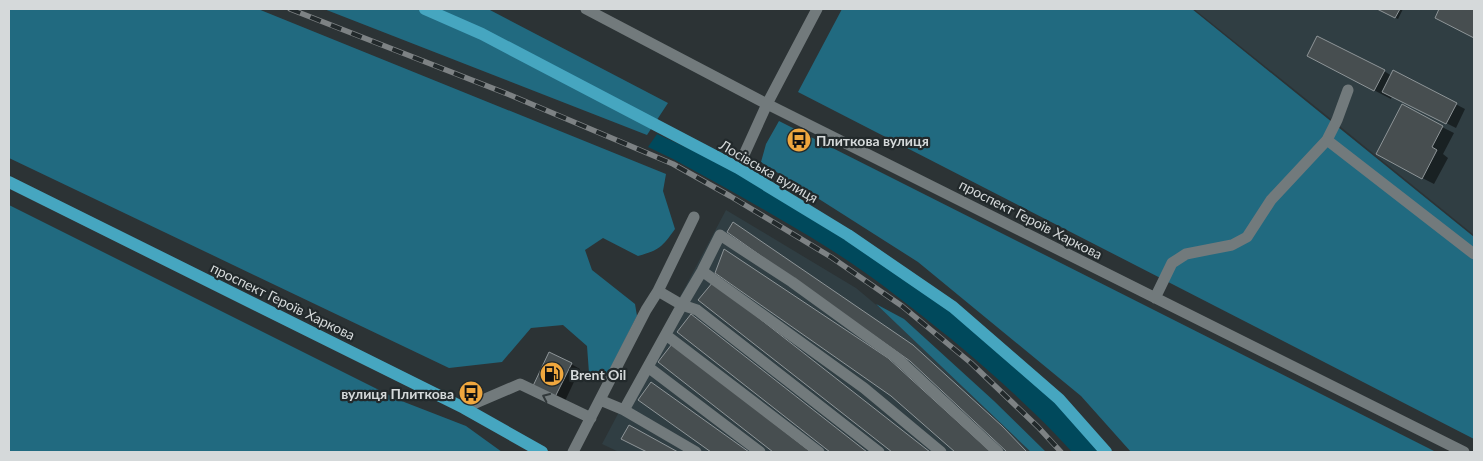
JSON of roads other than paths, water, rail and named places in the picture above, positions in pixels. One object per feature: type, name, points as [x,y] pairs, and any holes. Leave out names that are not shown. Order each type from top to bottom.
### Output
[{"type":"main road","name":"Лосівська вулиця","points":[[425,9],[482,34],[738,168],[848,235],[953,308],[1059,399],[1106,452]]},
{"type":"main road","name":"проспект Героїв Харкова","points":[[9,182],[464,408],[542,452]]},
{"type":"street","name":"проспект Героїв Харкова","points":[[586,9],[768,104],[1464,452]]},
{"type":"street","points":[[738,168],[768,104],[817,9]]},
{"type":"street","points":[[1155,298],[1172,263],[1186,254],[1232,245],[1247,237],[1271,200],[1327,140],[1348,90]]},
{"type":"street","points":[[1327,140],[1474,254]]},
{"type":"street","points":[[572,452],[646,310],[658,291],[694,217]]},
{"type":"street","points":[[624,410],[702,271],[720,235],[792,282],[896,358],[998,452]]},
{"type":"street","points":[[702,271],[864,388],[941,452]]},
{"type":"street","points":[[658,291],[682,305],[697,310],[879,452]]},
{"type":"street","points":[[666,335],[818,452]]},
{"type":"street","points":[[648,367],[760,452]]},
{"type":"street","points":[[464,408],[520,384],[590,418]]},
{"type":"street","points":[[600,400],[624,410],[696,452]]},
{"type":"railway","points":[[290,9],[510,95],[673,164],[730,196],[831,257],[902,306],[971,363],[1038,427],[1061,452]]},
{"type":"place","name":"Плиткова вулиця","points":[[799,140]]},
{"type":"place","name":"Brent Oil","points":[[552,374]]},
{"type":"place","name":"вулиця Плиткова","points":[[471,393]]}]
